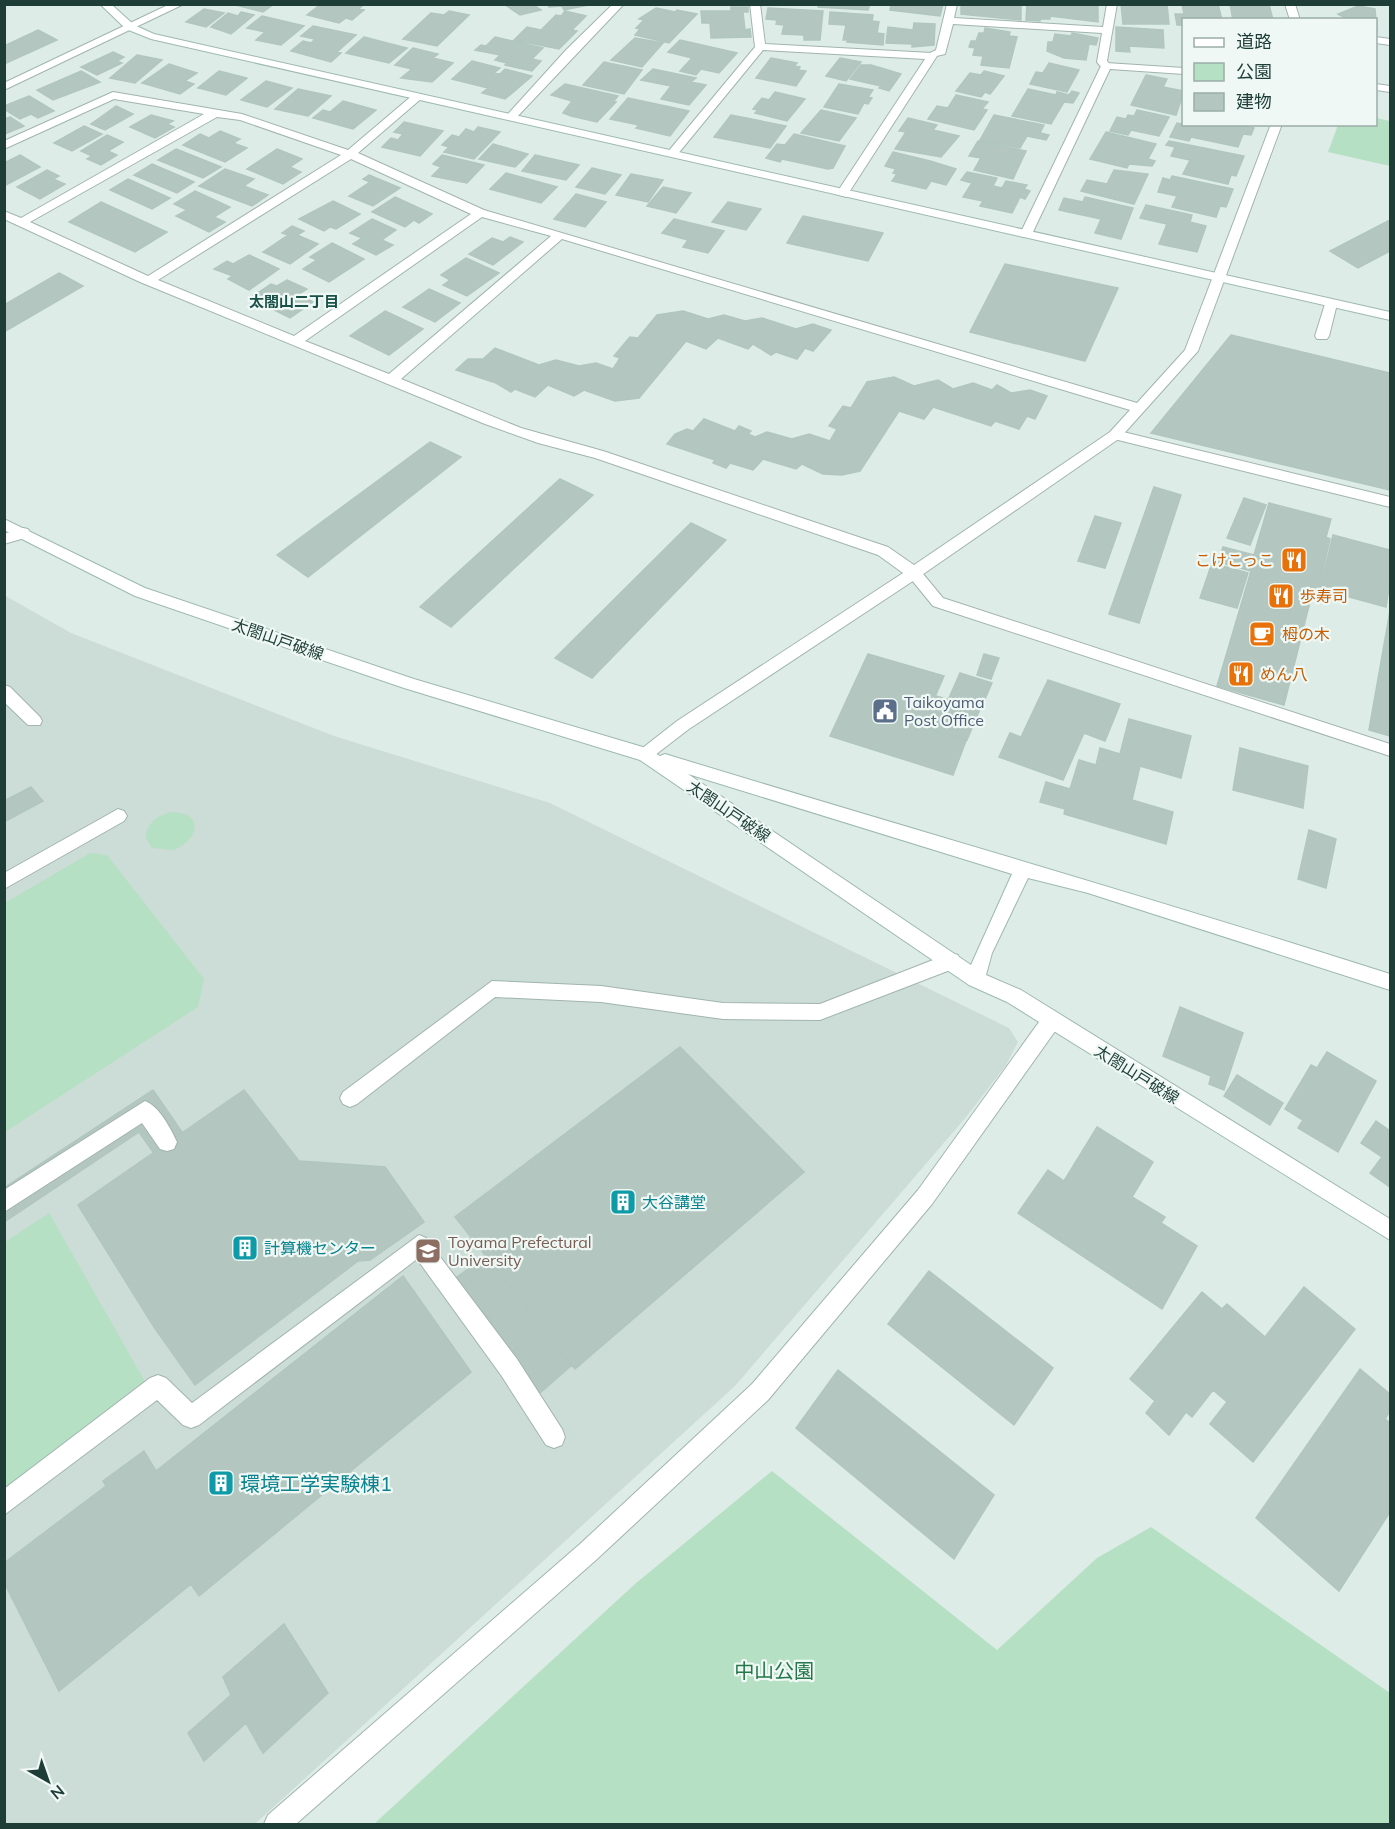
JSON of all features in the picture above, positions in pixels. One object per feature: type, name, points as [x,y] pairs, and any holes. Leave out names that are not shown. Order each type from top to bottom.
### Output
[{"type":"street","points":[[105,4],[130,27],[151,36],[673,153],[1220,280],[1390,316]]},
{"type":"street","points":[[4,87],[179,4]]},
{"type":"street","points":[[511,117],[570,52],[619,5],[630,4]]},
{"type":"street","points":[[673,153],[760,47],[755,4]]},
{"type":"street","points":[[760,47],[932,56],[941,52],[952,4]]},
{"type":"street","points":[[1112,4],[1102,62],[1106,66],[1182,71]]},
{"type":"street","points":[[949,21],[1107,30]]},
{"type":"street","points":[[842,194],[932,56]]},
{"type":"street","points":[[1026,234],[1106,66]]},
{"type":"street","points":[[4,146],[113,95],[242,117],[350,154],[480,213],[1139,408]]},
{"type":"street","points":[[150,280],[350,154],[418,96]]},
{"type":"street","points":[[22,222],[215,113]]},
{"type":"street","points":[[646,755],[683,725],[914,573],[1115,435],[1191,351],[1220,280],[1276,126]]},
{"type":"street","points":[[294,342],[480,213]]},
{"type":"street","points":[[4,214],[294,342],[511,428],[576,450],[598,454],[883,550],[914,573],[938,602],[1390,750]]},
{"type":"street","points":[[392,380],[560,235]]},
{"type":"street","points":[[1322,336],[1331,304]]},
{"type":"street","points":[[1115,435],[1390,502]]},
{"type":"street","name":"太閤山戸破線","points":[[4,524],[140,592],[410,684],[646,755],[976,979],[1014,996],[1390,1230]]},
{"type":"street","points":[[4,539],[23,533]]},
{"type":"street","points":[[4,691],[34,721]]},
{"type":"street","points":[[646,755],[1023,870],[1088,886],[1390,982]]},
{"type":"street","points":[[4,882],[118,816]]},
{"type":"street","points":[[976,979],[983,953],[1023,870]]},
{"type":"street","points":[[350,1098],[492,989],[601,994],[723,1011],[820,1012],[951,961]]},
{"type":"street","points":[[277,1824],[588,1552],[760,1392],[925,1197],[1051,1021]]},
{"type":"street","points":[[4,1202],[145,1110],[167,1143]]},
{"type":"street","points":[[4,1504],[158,1386],[192,1417],[419,1245],[509,1367],[554,1437]]},
{"type":"shaded area","name":"Toyama Prefectural University","points":[[4,595],[71,633],[334,736],[550,803],[1009,1028],[1018,1042],[1006,1065],[967,1116],[735,1386],[255,1824],[5,1824]]},
{"type":"green space","points":[[1377,118],[1390,121],[1390,166],[1328,152],[1338,126],[1377,126]]},
{"type":"green space","points":[[172,812],[190,817],[194,822],[193,834],[182,846],[173,850],[152,848],[146,838],[151,824],[158,817]]},
{"type":"green space","points":[[90,853],[107,855],[204,979],[198,1007],[5,1132],[5,903]]},
{"type":"green space","points":[[49,1213],[156,1401],[5,1510],[5,1242]]},
{"type":"green space","name":"中山公園","points":[[772,1471],[997,1650],[1097,1558],[1151,1527],[1390,1693],[1390,1824],[374,1824],[635,1584]]},
{"type":"building","points":[[232,4],[274,4],[263,12]]},
{"type":"building","points":[[321,4],[364,4],[359,9],[364,10],[352,20],[346,18],[339,23],[307,15]]},
{"type":"building","points":[[504,4],[532,4],[541,10],[520,15]]},
{"type":"building","points":[[547,4],[589,5],[564,10],[562,6],[549,7]]},
{"type":"building","points":[[819,4],[870,4],[868,10],[818,7]]},
{"type":"building","points":[[891,4],[943,4],[940,16],[890,10]]},
{"type":"building","points":[[961,4],[1021,4],[1021,20],[961,14]]},
{"type":"building","points":[[1027,4],[1098,4],[1098,22],[1050,16],[1050,19],[1040,21],[1026,20]]},
{"type":"building","points":[[1121,4],[1167,4],[1169,24],[1123,24]]},
{"type":"building","points":[[1182,4],[1218,4],[1222,18],[1182,18],[1182,25],[1177,25],[1175,14],[1184,14]]},
{"type":"building","points":[[1230,4],[1269,4],[1272,18],[1233,18]]},
{"type":"building","points":[[1358,6],[1375,9],[1376,18],[1345,18],[1338,14]]},
{"type":"building","points":[[731,7],[748,7],[748,12],[743,12],[745,30],[750,29],[751,37],[711,38],[710,23],[702,23],[701,11],[731,11]]},
{"type":"building","points":[[656,8],[697,14],[669,43],[635,35],[640,29],[636,28],[644,20],[639,19]]},
{"type":"building","points":[[768,8],[823,11],[820,40],[804,40],[804,35],[782,34],[784,25],[776,24],[777,20],[766,19]]},
{"type":"building","points":[[204,9],[224,13],[206,27],[186,22]]},
{"type":"building","points":[[449,11],[469,15],[437,46],[403,39],[431,13],[444,15]]},
{"type":"building","points":[[565,11],[586,16],[572,30],[577,31],[559,49],[514,40],[527,27],[541,30],[556,15],[561,16]]},
{"type":"building","points":[[241,12],[254,15],[231,34],[211,27],[228,13],[238,16]]},
{"type":"building","points":[[830,12],[873,15],[872,21],[879,22],[877,33],[884,34],[883,45],[843,40],[846,25],[829,24]]},
{"type":"building","points":[[262,16],[304,26],[281,45],[256,40],[265,32],[247,28]]},
{"type":"building","points":[[914,23],[935,24],[934,45],[912,47],[912,44],[886,43],[888,27],[913,30]]},
{"type":"building","points":[[313,26],[356,35],[337,52],[341,53],[331,62],[291,51],[303,41],[311,43],[315,39],[301,36]]},
{"type":"building","points":[[1116,27],[1163,30],[1164,48],[1129,46],[1130,52],[1116,51]]},
{"type":"building","points":[[985,28],[1010,32],[1009,36],[1017,37],[1009,68],[981,65],[983,56],[973,55],[975,48],[969,47],[971,41],[976,41],[979,33],[984,33]]},
{"type":"building","points":[[38,30],[57,40],[4,64],[4,46]]},
{"type":"building","points":[[1072,33],[1098,38],[1096,45],[1089,44],[1086,60],[1064,58],[1047,51],[1048,42],[1053,42],[1055,34],[1071,36]]},
{"type":"building","points":[[364,37],[407,48],[389,63],[346,53]]},
{"type":"building","points":[[495,37],[543,48],[532,59],[541,61],[532,71],[505,65],[507,63],[495,60],[500,55],[475,50],[481,45],[486,46]]},
{"type":"building","points":[[635,38],[663,43],[642,67],[611,60]]},
{"type":"building","points":[[680,40],[737,53],[719,73],[701,69],[696,75],[680,71],[692,58],[668,52]]},
{"type":"building","points":[[413,48],[438,54],[433,58],[453,63],[432,82],[401,78],[412,69],[395,65]]},
{"type":"building","points":[[113,52],[124,57],[117,61],[122,63],[97,75],[81,67]]},
{"type":"building","points":[[137,55],[162,60],[135,83],[110,78]]},
{"type":"building","points":[[771,58],[797,63],[794,66],[800,67],[798,70],[806,71],[796,86],[756,78]]},
{"type":"building","points":[[840,58],[861,62],[846,81],[826,76]]},
{"type":"building","points":[[472,61],[500,68],[494,73],[500,74],[505,69],[532,76],[505,99],[482,93],[488,88],[452,79]]},
{"type":"building","points":[[604,62],[642,70],[624,94],[583,85]]},
{"type":"building","points":[[1049,63],[1079,70],[1067,92],[1030,84],[1036,72],[1043,73]]},
{"type":"building","points":[[169,64],[197,73],[185,81],[194,84],[180,94],[142,83]]},
{"type":"building","points":[[861,65],[871,65],[901,74],[889,91],[879,88],[881,86],[850,79]]},
{"type":"building","points":[[653,69],[696,78],[691,82],[706,85],[689,105],[661,99],[671,86],[641,80]]},
{"type":"building","points":[[81,71],[100,82],[53,100],[37,90]]},
{"type":"building","points":[[219,71],[247,78],[226,95],[198,88]]},
{"type":"building","points":[[984,71],[1004,76],[990,94],[985,92],[981,97],[956,91],[970,73],[981,75]]},
{"type":"building","points":[[1146,75],[1167,79],[1163,87],[1182,91],[1176,115],[1131,105]]},
{"type":"building","points":[[266,81],[292,88],[267,107],[241,100]]},
{"type":"building","points":[[565,84],[618,96],[613,102],[616,102],[597,122],[563,113],[572,101],[551,95]]},
{"type":"building","points":[[839,84],[873,90],[868,97],[872,98],[868,104],[864,103],[858,114],[824,107]]},
{"type":"building","points":[[298,89],[331,96],[308,116],[275,109]]},
{"type":"building","points":[[1028,89],[1056,95],[1057,92],[1069,95],[1072,91],[1079,93],[1073,103],[1064,102],[1051,124],[1012,116]]},
{"type":"building","points":[[775,92],[805,99],[787,121],[755,113],[758,110],[753,109],[762,98],[769,100]]},
{"type":"building","points":[[956,95],[988,102],[982,109],[987,110],[974,130],[928,119],[937,106],[948,108]]},
{"type":"building","points":[[29,96],[54,111],[38,118],[31,114],[20,119],[4,109],[4,106]]},
{"type":"building","points":[[628,98],[689,111],[670,136],[636,128],[639,125],[610,119]]},
{"type":"building","points":[[343,101],[376,110],[353,129],[313,118],[323,110],[330,112]]},
{"type":"building","points":[[116,106],[133,114],[105,130],[91,124]]},
{"type":"building","points":[[821,110],[856,118],[839,141],[801,133]]},
{"type":"building","points":[[1137,110],[1169,117],[1159,136],[1131,130],[1128,135],[1110,131],[1117,117],[1126,119],[1128,115],[1134,116]]},
{"type":"building","points":[[151,115],[173,121],[167,124],[174,127],[155,138],[130,127]]},
{"type":"building","points":[[731,115],[786,126],[770,148],[714,137]]},
{"type":"building","points":[[994,115],[1044,125],[1040,133],[1049,135],[1046,140],[1027,136],[1020,148],[980,140]]},
{"type":"building","points":[[10,117],[24,126],[5,134],[4,119]]},
{"type":"building","points":[[908,118],[937,125],[933,130],[959,136],[941,157],[895,149],[906,132],[899,131]]},
{"type":"building","points":[[404,122],[443,131],[420,156],[382,147],[391,138],[398,140],[403,134],[394,132]]},
{"type":"building","points":[[1177,123],[1182,126],[1254,128],[1251,135],[1243,134],[1238,147],[1191,137],[1189,141],[1170,137]]},
{"type":"building","points":[[84,126],[102,134],[72,151],[54,143]]},
{"type":"building","points":[[478,127],[500,132],[474,159],[444,152],[449,147],[442,145],[452,135],[459,137],[466,129],[474,132]]},
{"type":"building","points":[[220,131],[240,139],[233,143],[247,148],[225,162],[183,145],[200,134],[209,138]]},
{"type":"building","points":[[1106,132],[1156,144],[1148,159],[1155,161],[1152,166],[1129,164],[1127,168],[1090,159]]},
{"type":"building","points":[[794,134],[845,146],[833,168],[828,169],[782,159],[780,162],[766,158],[777,144],[785,145]]},
{"type":"building","points":[[107,135],[123,142],[108,151],[117,155],[101,165],[87,159],[92,156],[81,151]]},
{"type":"building","points":[[978,141],[1026,151],[1013,179],[974,170],[981,158],[969,156]]},
{"type":"building","points":[[1169,141],[1244,156],[1236,176],[1231,175],[1228,184],[1183,174],[1190,160],[1171,156],[1175,147],[1166,145]]},
{"type":"building","points":[[493,144],[528,154],[515,167],[479,159]]},
{"type":"building","points":[[176,149],[221,167],[203,178],[158,160]]},
{"type":"building","points":[[277,149],[302,159],[290,167],[301,172],[283,184],[247,169]]},
{"type":"building","points":[[893,152],[956,169],[946,185],[931,181],[926,189],[892,181],[897,174],[893,173],[896,169],[885,166]]},
{"type":"building","points":[[20,155],[40,167],[4,186],[4,163]]},
{"type":"building","points":[[442,155],[484,165],[467,183],[432,176],[441,167],[433,164]]},
{"type":"building","points":[[535,155],[579,165],[566,180],[522,171]]},
{"type":"building","points":[[152,164],[194,182],[177,193],[134,175]]},
{"type":"building","points":[[592,168],[621,175],[605,194],[576,187]]},
{"type":"building","points":[[225,169],[254,179],[244,186],[268,195],[252,206],[199,186]]},
{"type":"building","points":[[47,170],[59,176],[53,179],[65,184],[40,199],[17,187]]},
{"type":"building","points":[[1114,170],[1148,174],[1134,204],[1081,191],[1087,180],[1107,184]]},
{"type":"building","points":[[967,172],[997,178],[993,186],[1002,188],[1006,181],[1027,185],[1024,189],[1030,191],[1025,199],[1020,197],[1012,213],[980,206],[983,201],[963,197],[972,183],[961,180]]},
{"type":"building","points":[[506,173],[557,187],[541,203],[490,189]]},
{"type":"building","points":[[631,174],[663,180],[648,202],[616,195]]},
{"type":"building","points":[[369,175],[400,188],[373,206],[349,196],[370,182],[363,179]]},
{"type":"building","points":[[1172,176],[1233,189],[1226,207],[1220,206],[1216,217],[1172,207],[1177,196],[1158,192],[1163,178],[1170,180]]},
{"type":"building","points":[[128,179],[170,198],[152,209],[110,190]]},
{"type":"building","points":[[663,187],[691,193],[676,213],[647,206]]},
{"type":"building","points":[[195,191],[230,207],[214,217],[225,222],[209,232],[176,216],[187,210],[174,204]]},
{"type":"building","points":[[576,194],[606,202],[585,227],[554,219]]},
{"type":"building","points":[[395,197],[432,214],[419,223],[414,220],[405,227],[372,212]]},
{"type":"building","points":[[1085,197],[1133,208],[1121,239],[1095,233],[1101,219],[1059,210],[1064,198],[1083,202]]},
{"type":"building","points":[[333,201],[360,214],[336,229],[330,227],[324,231],[299,219]]},
{"type":"building","points":[[101,202],[167,232],[135,252],[69,222]]},
{"type":"building","points":[[728,202],[761,209],[746,230],[712,222]]},
{"type":"building","points":[[1146,205],[1192,215],[1190,222],[1206,226],[1197,252],[1159,244],[1167,224],[1140,218]]},
{"type":"building","points":[[803,216],[883,233],[868,261],[787,243]]},
{"type":"building","points":[[372,219],[396,230],[382,240],[393,245],[376,255],[353,244],[362,238],[350,233]]},
{"type":"building","points":[[674,219],[724,231],[708,253],[683,247],[688,240],[662,233]]},
{"type":"building","points":[[1390,220],[1390,251],[1358,268],[1330,251]]},
{"type":"building","points":[[292,226],[304,231],[297,235],[318,244],[290,264],[263,252],[288,235],[282,233]]},
{"type":"building","points":[[510,237],[523,242],[493,265],[469,254],[492,238],[503,242]]},
{"type":"building","points":[[332,243],[364,259],[329,282],[303,269],[317,260],[310,257]]},
{"type":"building","points":[[249,255],[279,269],[249,290],[228,279],[233,276],[214,269],[227,261],[233,264]]},
{"type":"building","points":[[466,258],[499,273],[467,296],[443,285],[450,280],[441,275]]},
{"type":"building","points":[[1005,264],[1118,288],[1085,361],[970,332]]},
{"type":"building","points":[[59,273],[83,286],[4,332],[4,305]]},
{"type":"building","points":[[287,280],[307,289],[299,294],[313,302],[290,318],[250,298],[271,284],[277,286]]},
{"type":"building","points":[[429,289],[460,303],[435,322],[403,307]]},
{"type":"building","points":[[385,311],[423,329],[389,355],[350,336]]},
{"type":"building","points":[[683,311],[708,319],[724,315],[745,321],[762,318],[796,329],[813,324],[831,330],[813,351],[805,348],[797,359],[776,352],[771,355],[753,344],[748,349],[718,338],[706,349],[686,341],[639,398],[615,401],[584,390],[574,396],[548,385],[535,397],[515,389],[511,392],[496,383],[456,370],[468,359],[483,359],[495,348],[539,365],[556,360],[579,366],[596,363],[613,369],[620,358],[614,356],[630,337],[638,338],[657,315]]},
{"type":"building","points":[[1231,335],[1390,373],[1390,490],[1151,433]]},
{"type":"building","points":[[894,377],[914,386],[938,380],[953,389],[973,383],[992,390],[997,385],[1011,393],[1030,390],[1047,396],[1035,419],[1027,416],[1019,429],[995,421],[991,426],[933,407],[924,419],[899,411],[860,471],[842,475],[823,474],[802,464],[796,469],[763,459],[753,470],[730,463],[726,468],[713,463],[715,460],[667,444],[675,434],[687,429],[693,431],[704,419],[735,431],[739,426],[751,431],[748,434],[755,437],[767,432],[792,439],[809,434],[830,441],[837,429],[829,426],[843,406],[851,408],[867,382]]},
{"type":"building","points":[[430,442],[461,457],[308,577],[277,555]]},
{"type":"building","points":[[560,479],[593,495],[451,627],[420,607]]},
{"type":"building","points":[[1154,487],[1181,495],[1139,623],[1109,614]]},
{"type":"building","points":[[1244,498],[1266,505],[1250,545],[1227,538]]},
{"type":"building","points":[[1269,503],[1331,519],[1326,537],[1330,539],[1318,591],[1313,590],[1284,705],[1217,686],[1251,571],[1218,562],[1223,547],[1254,555]]},
{"type":"building","points":[[1095,516],[1121,523],[1105,568],[1078,561]]},
{"type":"building","points":[[691,523],[726,540],[592,678],[555,658]]},
{"type":"building","points":[[1333,535],[1390,550],[1390,581],[1386,607],[1320,589]]},
{"type":"building","points":[[1212,563],[1248,573],[1237,608],[1200,598]]},
{"type":"building","points":[[1390,611],[1390,736],[1369,730]]},
{"type":"building","points":[[868,654],[944,676],[922,727],[966,741],[953,775],[830,736]]},
{"type":"building","points":[[984,654],[999,658],[991,679],[977,675]]},
{"type":"building","points":[[960,673],[992,683],[981,708],[949,698]]},
{"type":"building","points":[[1048,680],[1120,704],[1105,741],[1084,733],[1063,780],[999,757],[1010,733],[1021,737]]},
{"type":"building","points":[[936,696],[980,709],[967,740],[923,727]]},
{"type":"building","points":[[1129,719],[1191,736],[1181,778],[1140,766],[1132,800],[1173,812],[1166,844],[1064,814],[1065,809],[1040,802],[1046,782],[1070,789],[1079,760],[1096,765],[1100,748],[1120,754]]},
{"type":"building","points":[[1240,748],[1308,766],[1303,808],[1233,790]]},
{"type":"building","points":[[31,787],[43,801],[4,822],[4,801]]},
{"type":"building","points":[[1309,830],[1336,839],[1326,888],[1298,879]]},
{"type":"building","points":[[1180,1007],[1243,1033],[1224,1090],[1209,1084],[1211,1076],[1163,1056]]},
{"type":"building","name":"大谷講堂","points":[[680,1047],[804,1172],[575,1369],[455,1217]]},
{"type":"building","points":[[1327,1052],[1376,1081],[1338,1152],[1298,1128],[1303,1120],[1285,1109],[1311,1065],[1317,1068]]},
{"type":"building","points":[[1237,1075],[1283,1103],[1270,1125],[1224,1096]]},
{"type":"building","points":[[153,1090],[182,1132],[153,1152],[139,1132],[4,1222],[4,1188]]},
{"type":"building","name":"計算機センター","points":[[244,1090],[299,1161],[385,1167],[424,1222],[370,1260],[358,1261],[195,1385],[154,1327],[78,1205]]},
{"type":"building","points":[[1376,1121],[1390,1131],[1390,1187],[1370,1173],[1382,1157],[1361,1143]]},
{"type":"building","points":[[1097,1127],[1153,1162],[1132,1197],[1165,1217],[1161,1223],[1197,1246],[1162,1309],[1018,1213],[1048,1170],[1064,1181]]},
{"type":"building","points":[[486,1256],[572,1365],[540,1393],[453,1280]]},
{"type":"building","points":[[929,1271],[1053,1368],[1014,1425],[888,1324]]},
{"type":"building","name":"環境工学実験棟1","points":[[403,1276],[471,1372],[199,1596],[191,1584],[59,1691],[4,1582],[4,1563],[106,1486],[103,1481],[144,1451],[156,1471]]},
{"type":"building","points":[[1304,1287],[1355,1329],[1253,1462],[1210,1424],[1227,1402],[1213,1390],[1192,1417],[1186,1412],[1169,1435],[1146,1413],[1155,1401],[1130,1379],[1202,1292],[1222,1309],[1227,1304],[1265,1337]]},
{"type":"building","points":[[1360,1369],[1390,1394],[1390,1411],[1385,1419],[1390,1423],[1390,1512],[1339,1591],[1256,1518]]},
{"type":"building","points":[[838,1370],[994,1495],[954,1559],[796,1428]]},
{"type":"building","points":[[284,1624],[328,1693],[263,1753],[246,1723],[204,1761],[188,1733],[231,1695],[223,1677]]},
{"type":"place","name":"こけこっこ","points":[[1294,560]]},
{"type":"place","name":"歩寿司","points":[[1281,596]]},
{"type":"place","name":"栂の木","points":[[1262,634]]},
{"type":"place","name":"めん八","points":[[1241,674]]},
{"type":"place","name":"Taikoyama Post Office","points":[[885,711]]},
{"type":"place","name":"大谷講堂","points":[[623,1202]]},
{"type":"place","name":"計算機センター","points":[[245,1248]]},
{"type":"place","name":"Toyama Prefectural University","points":[[428,1251]]},
{"type":"place","name":"環境工学実験棟1","points":[[221,1483]]},
{"type":"district","name":"太閤山二丁目","points":[[294,301]]}]
